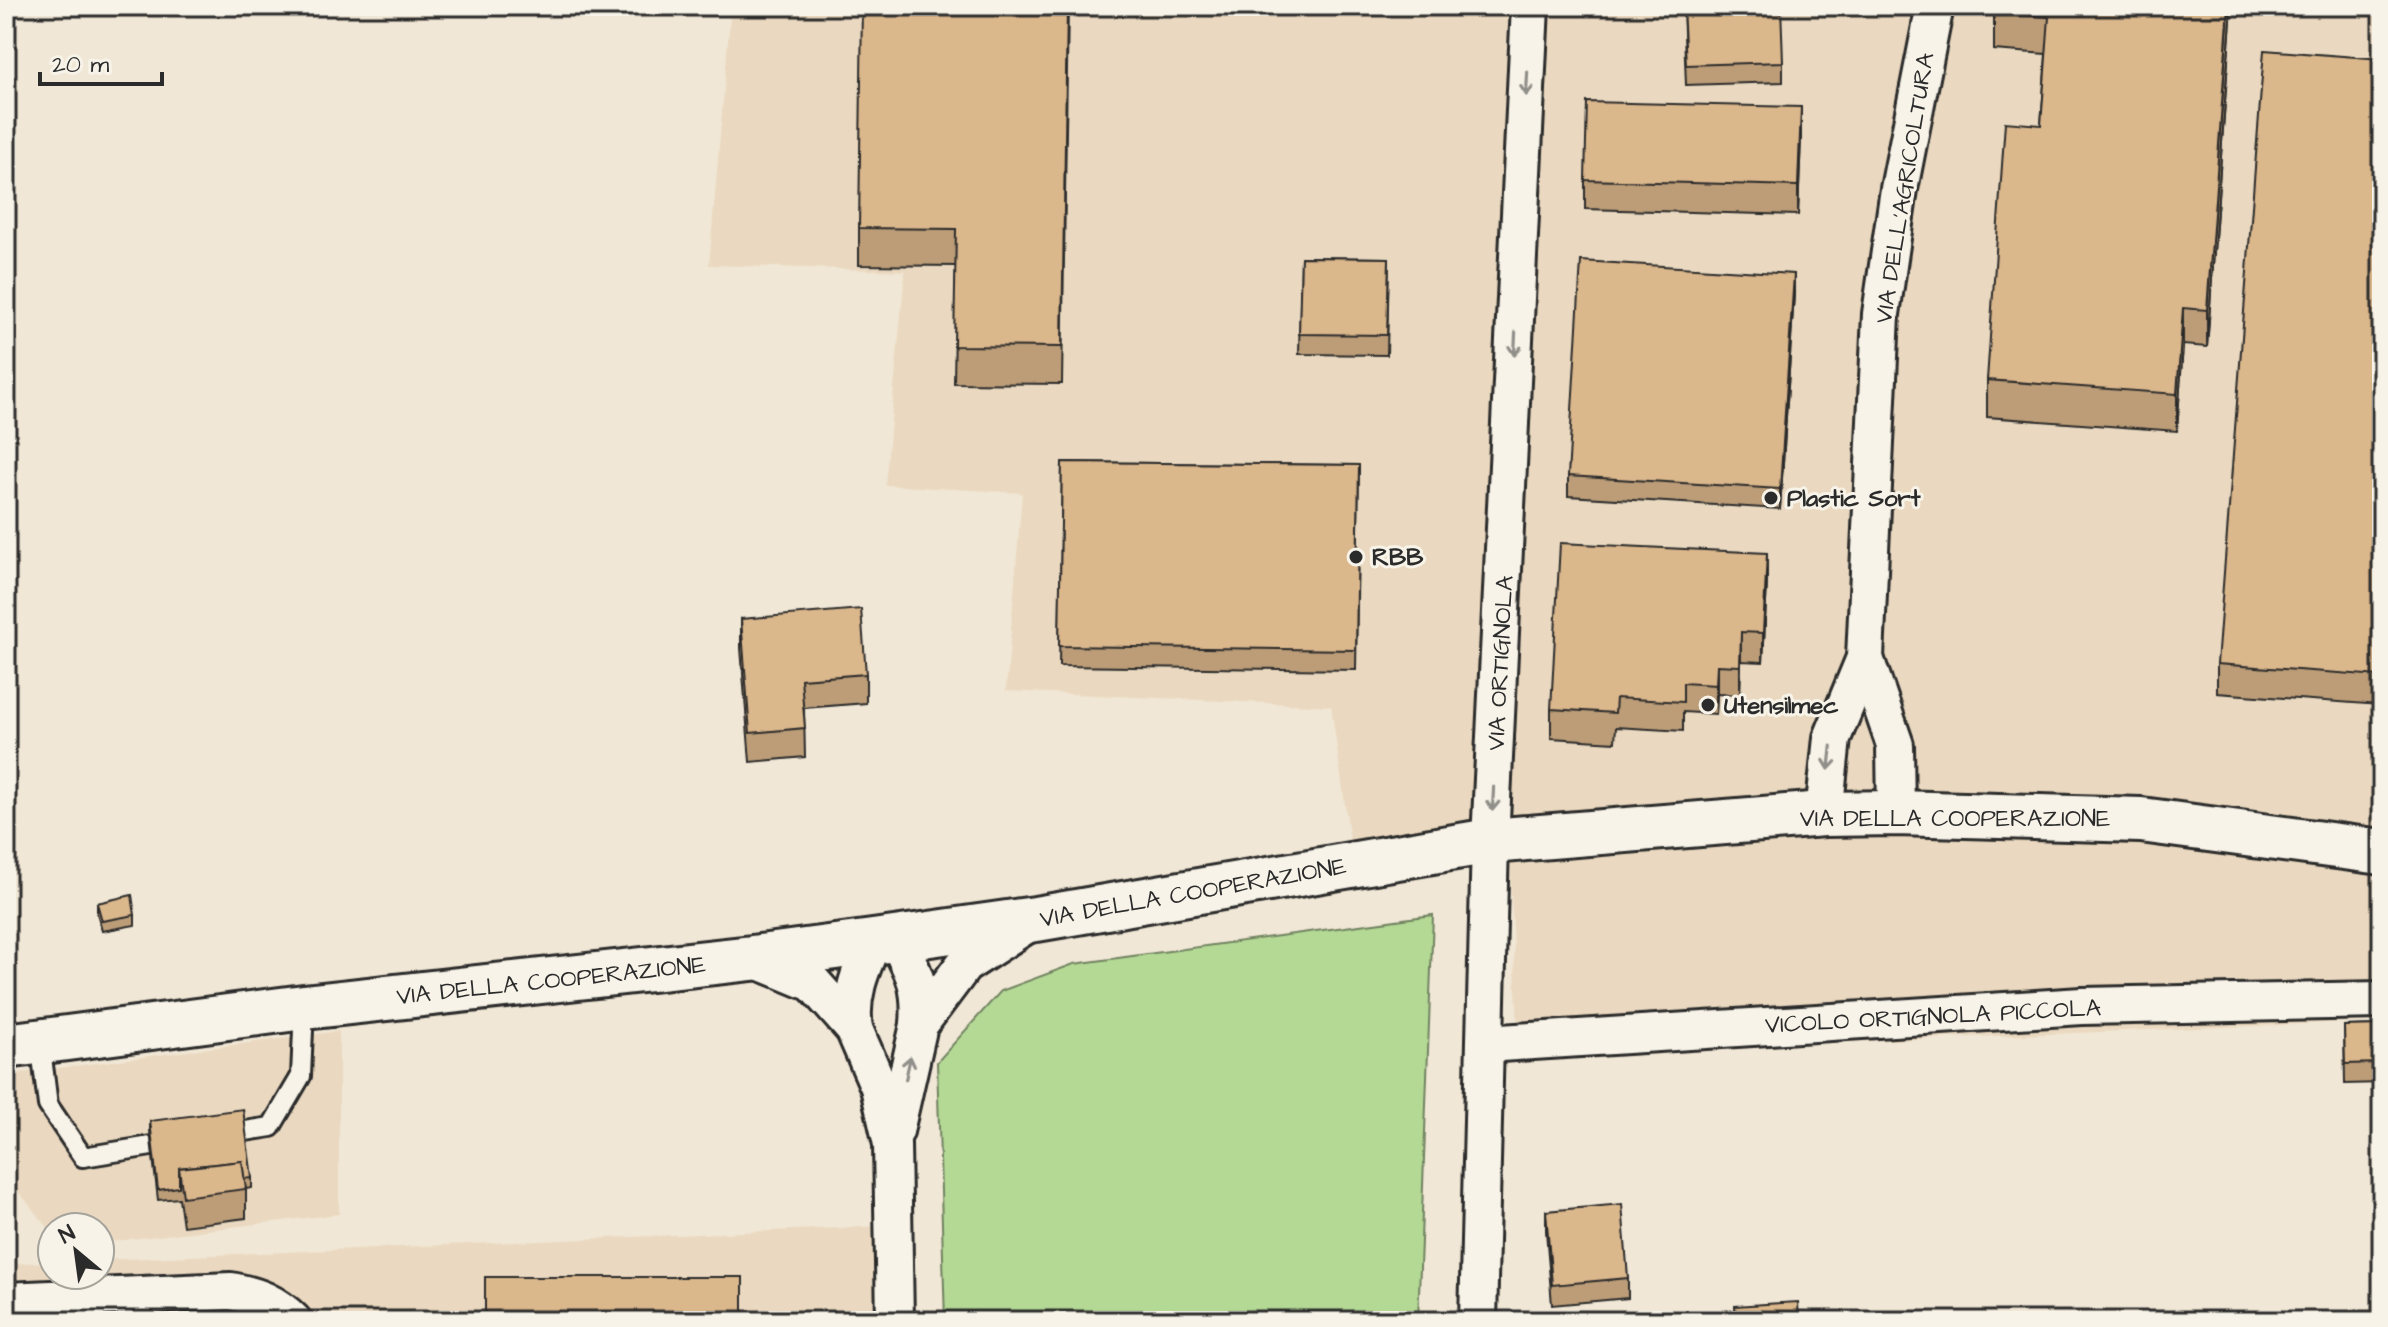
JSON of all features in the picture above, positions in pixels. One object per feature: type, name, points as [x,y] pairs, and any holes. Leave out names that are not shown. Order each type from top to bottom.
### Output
[{"type":"street","name":"VIA ORTIGNOLA","points":[[1478,1321],[1490,841],[1530,6]]},
{"type":"street","name":"VIA DELL'AGRICOLTURA","points":[[1824,814],[1832,738],[1865,658],[1881,314],[1899,189],[1935,6]]},
{"type":"street","name":"VIA DELL'AGRICOLTURA","points":[[1865,658],[1895,745],[1896,813]]},
{"type":"street","name":"VIA DELLA COOPERAZIONE","points":[[23,1043],[304,1007],[752,958],[885,940],[1036,919],[1490,841],[1824,814],[1896,813],[2141,820],[2382,852]]},
{"type":"street","points":[[919,1025],[964,965],[1036,919]]},
{"type":"street","points":[[892,1144],[919,1025],[921,996],[911,968],[885,940],[858,974],[851,1008],[854,1029],[879,1087],[892,1144],[895,1321]]},
{"type":"street","points":[[752,958],[813,983],[854,1029]]},
{"type":"street","name":"VICOLO ORTIGNOLA PICCOLA","points":[[1485,1044],[2082,1006],[2382,1000]]},
{"type":"street","points":[[6,1301],[231,1291],[257,1296],[275,1304],[293,1321]]},
{"type":"lane","points":[[23,1043],[48,1105],[83,1157],[271,1127],[301,1076],[304,1007]]},
{"type":"shaded area","points":[[731,6],[2382,6],[2382,1021],[1659,1049],[1519,1046],[1509,855],[1355,876],[1331,706],[1006,691],[1022,493],[885,485],[905,271],[709,265]]},
{"type":"shaded area","points":[[339,1031],[339,1214],[116,1241],[116,1211],[36,1213],[6,1177],[6,1075]]},
{"type":"shaded area","points":[[908,1225],[915,1321],[6,1321],[6,1264],[36,1263],[36,1291],[116,1291],[116,1259]]},
{"type":"green space","points":[[1433,915],[1418,1321],[945,1321],[937,1062],[1001,991],[1074,964]]},
{"type":"building","points":[[862,6],[1067,6],[1062,347],[954,346],[956,229],[859,228]]},
{"type":"building","points":[[1683,6],[1781,6],[1783,62],[1686,65]]},
{"type":"building","points":[[1995,6],[2229,6],[2207,310],[2183,308],[2177,394],[1987,380],[2005,122],[2041,125],[2049,17],[1994,13]]},
{"type":"building","points":[[2264,50],[2382,59],[2380,676],[2217,664]]},
{"type":"building","points":[[1587,102],[1801,107],[1798,186],[1585,180]]},
{"type":"building","points":[[1301,257],[1389,258],[1387,335],[1299,334]]},
{"type":"building","points":[[1581,261],[1794,274],[1780,489],[1568,476]]},
{"type":"building","points":[[1062,462],[1359,465],[1356,650],[1059,646]]},
{"type":"building","points":[[1560,543],[1767,553],[1763,633],[1741,632],[1740,666],[1717,665],[1716,685],[1683,683],[1683,702],[1616,698],[1615,713],[1551,709]]},
{"type":"building","points":[[861,609],[866,674],[801,679],[805,728],[750,733],[741,619]]},
{"type":"building","points":[[132,895],[135,915],[102,921],[97,903]]},
{"type":"building","points":[[2382,1025],[2382,1063],[2345,1064],[2344,1026]]},
{"type":"building","points":[[243,1109],[252,1178],[244,1179],[242,1161],[179,1168],[179,1187],[158,1190],[150,1121]]},
{"type":"building","points":[[242,1161],[246,1189],[183,1197],[179,1168]]},
{"type":"building","points":[[1622,1204],[1628,1278],[1552,1285],[1546,1211]]},
{"type":"building","points":[[485,1277],[743,1277],[743,1321],[485,1321]]},
{"type":"building","points":[[1798,1302],[1799,1321],[1736,1321],[1735,1306]]},
{"type":"place","name":"Plastic Sort","points":[[1771,498]]},
{"type":"place","name":"RBB","points":[[1356,557]]},
{"type":"place","name":"Utensilmec","points":[[1708,705]]}]
